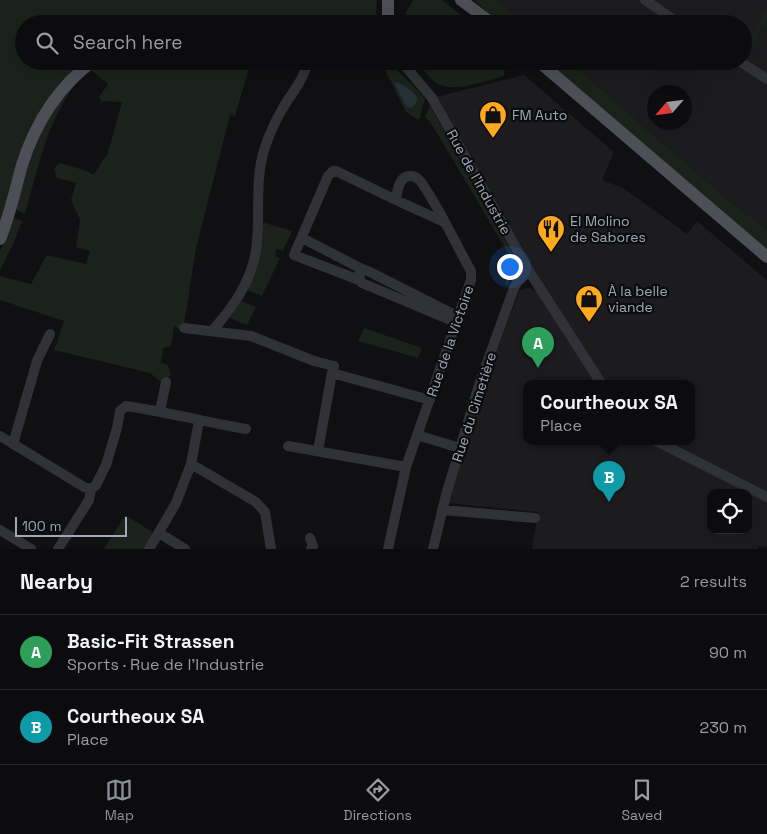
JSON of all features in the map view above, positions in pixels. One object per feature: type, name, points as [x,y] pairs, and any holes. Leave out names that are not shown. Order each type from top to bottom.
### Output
[{"type":"main road","points":[[388,0],[388,15]]},
{"type":"main road","points":[[390,15],[396,0]]},
{"type":"main road","points":[[461,0],[482,15]]},
{"type":"main road","points":[[471,0],[485,15]]},
{"type":"main road","points":[[0,239],[27,150],[42,118],[66,85],[82,70]]},
{"type":"main road","points":[[549,70],[767,257]]},
{"type":"street","points":[[645,0],[667,15]]},
{"type":"street","points":[[752,69],[767,79]]},
{"type":"street","points":[[212,331],[241,294],[252,266],[257,243],[258,192],[264,152],[270,132],[283,107],[299,84],[304,70]]},
{"type":"street","name":"Rue de l'Industrie","points":[[408,70],[432,98],[529,271],[599,380]]},
{"type":"street","points":[[361,275],[321,265],[294,255],[328,176],[333,171],[339,172],[444,222]]},
{"type":"street","name":"Rue de la Victoire","points":[[388,549],[406,467],[471,280],[471,271],[422,183],[411,176],[404,178],[400,182],[396,200]]},
{"type":"street","points":[[303,237],[361,275],[374,288],[456,319]]},
{"type":"street","points":[[321,265],[326,251]]},
{"type":"street","name":"Rue du Cimetière","points":[[433,549],[442,510],[480,382],[514,288],[529,271]]},
{"type":"street","points":[[184,328],[251,336],[314,361],[334,366],[318,451]]},
{"type":"street","points":[[13,444],[37,361],[50,334]]},
{"type":"street","points":[[332,373],[430,400]]},
{"type":"street","points":[[160,411],[166,382]]},
{"type":"street","points":[[58,549],[89,500],[91,489],[96,485],[106,465],[120,411],[126,406],[246,429]]},
{"type":"street","points":[[150,549],[176,503],[191,464],[199,421]]},
{"type":"street","points":[[418,435],[460,448]]},
{"type":"street","points":[[0,436],[84,487],[91,489]]},
{"type":"street","points":[[664,445],[767,496]]},
{"type":"street","points":[[288,446],[406,467]]},
{"type":"street","points":[[191,464],[256,502],[265,512],[271,549]]},
{"type":"street","points":[[442,510],[535,518]]},
{"type":"street","points":[[0,530],[32,549]]},
{"type":"street","points":[[159,533],[185,549]]},
{"type":"street","points":[[310,538],[313,546],[311,549]]},
{"type":"shaded area","points":[[0,0],[377,0],[376,15],[15,15],[15,70],[76,70],[63,81],[0,227]]},
{"type":"shaded area","points":[[413,0],[442,0],[461,15],[406,15]]},
{"type":"shaded area","points":[[474,0],[498,0],[515,15],[491,15]]},
{"type":"shaded area","points":[[498,0],[767,0],[767,229],[733,204],[648,130],[692,130],[692,85],[647,85],[647,129],[579,70],[752,70],[752,15],[515,15]]},
{"type":"shaded area","points":[[767,8],[767,19],[752,47],[752,34]]},
{"type":"shaded area","points":[[752,59],[759,64],[758,66],[752,62]]},
{"type":"shaded area","points":[[91,70],[248,70],[235,116],[230,115],[196,248],[183,331],[174,326],[171,346],[163,348],[161,362],[168,365],[171,375],[161,382],[150,373],[54,350],[64,321],[0,300],[0,276],[31,284],[47,255],[86,264],[90,251],[76,247],[80,220],[71,200],[76,183],[57,178],[54,169],[59,163],[94,175],[107,156],[122,102],[101,101],[99,97],[108,84]]},
{"type":"shaded area","points":[[385,70],[398,71],[425,99],[419,120],[406,112]]},
{"type":"shaded area","points":[[424,70],[505,70],[504,76],[477,84],[457,87],[439,85]]},
{"type":"shaded area","points":[[555,70],[579,70],[733,204],[767,229],[767,251]]},
{"type":"shaded area","points":[[524,75],[614,152],[602,180],[623,188],[687,234],[697,221],[767,280],[767,547],[758,546],[758,549],[532,549],[538,512],[448,503],[485,383],[519,291],[528,288],[541,292],[432,98]]},
{"type":"shaded area","points":[[80,79],[60,109],[45,143],[25,214],[16,210],[26,168],[49,113]]},
{"type":"shaded area","points":[[397,82],[411,90],[417,97],[417,101],[412,107],[406,106],[394,83]]},
{"type":"shaded area","points":[[430,106],[514,256],[516,263],[508,285],[505,284],[512,264],[511,258],[436,131],[425,116]]},
{"type":"shaded area","points":[[14,218],[22,221],[0,271],[0,251]]},
{"type":"shaded area","points":[[262,222],[292,231],[283,251],[276,249],[275,256],[280,258],[262,296],[248,290]]},
{"type":"shaded area","points":[[241,301],[256,307],[247,325],[229,318]]},
{"type":"shaded area","points":[[364,328],[422,348],[418,358],[358,341]]},
{"type":"shaded area","points":[[125,515],[154,533],[144,549],[104,549]]},
{"type":"place","name":"FM Auto","points":[[493,139]]},
{"type":"place","name":"El Molino de Sabores","points":[[551,253]]},
{"type":"place","name":"À la belle viande","points":[[589,323]]},
{"type":"place","name":"Basic-Fit Strassen","points":[[538,368]]},
{"type":"place","name":"Courtheoux SA","points":[[609,502]]}]
